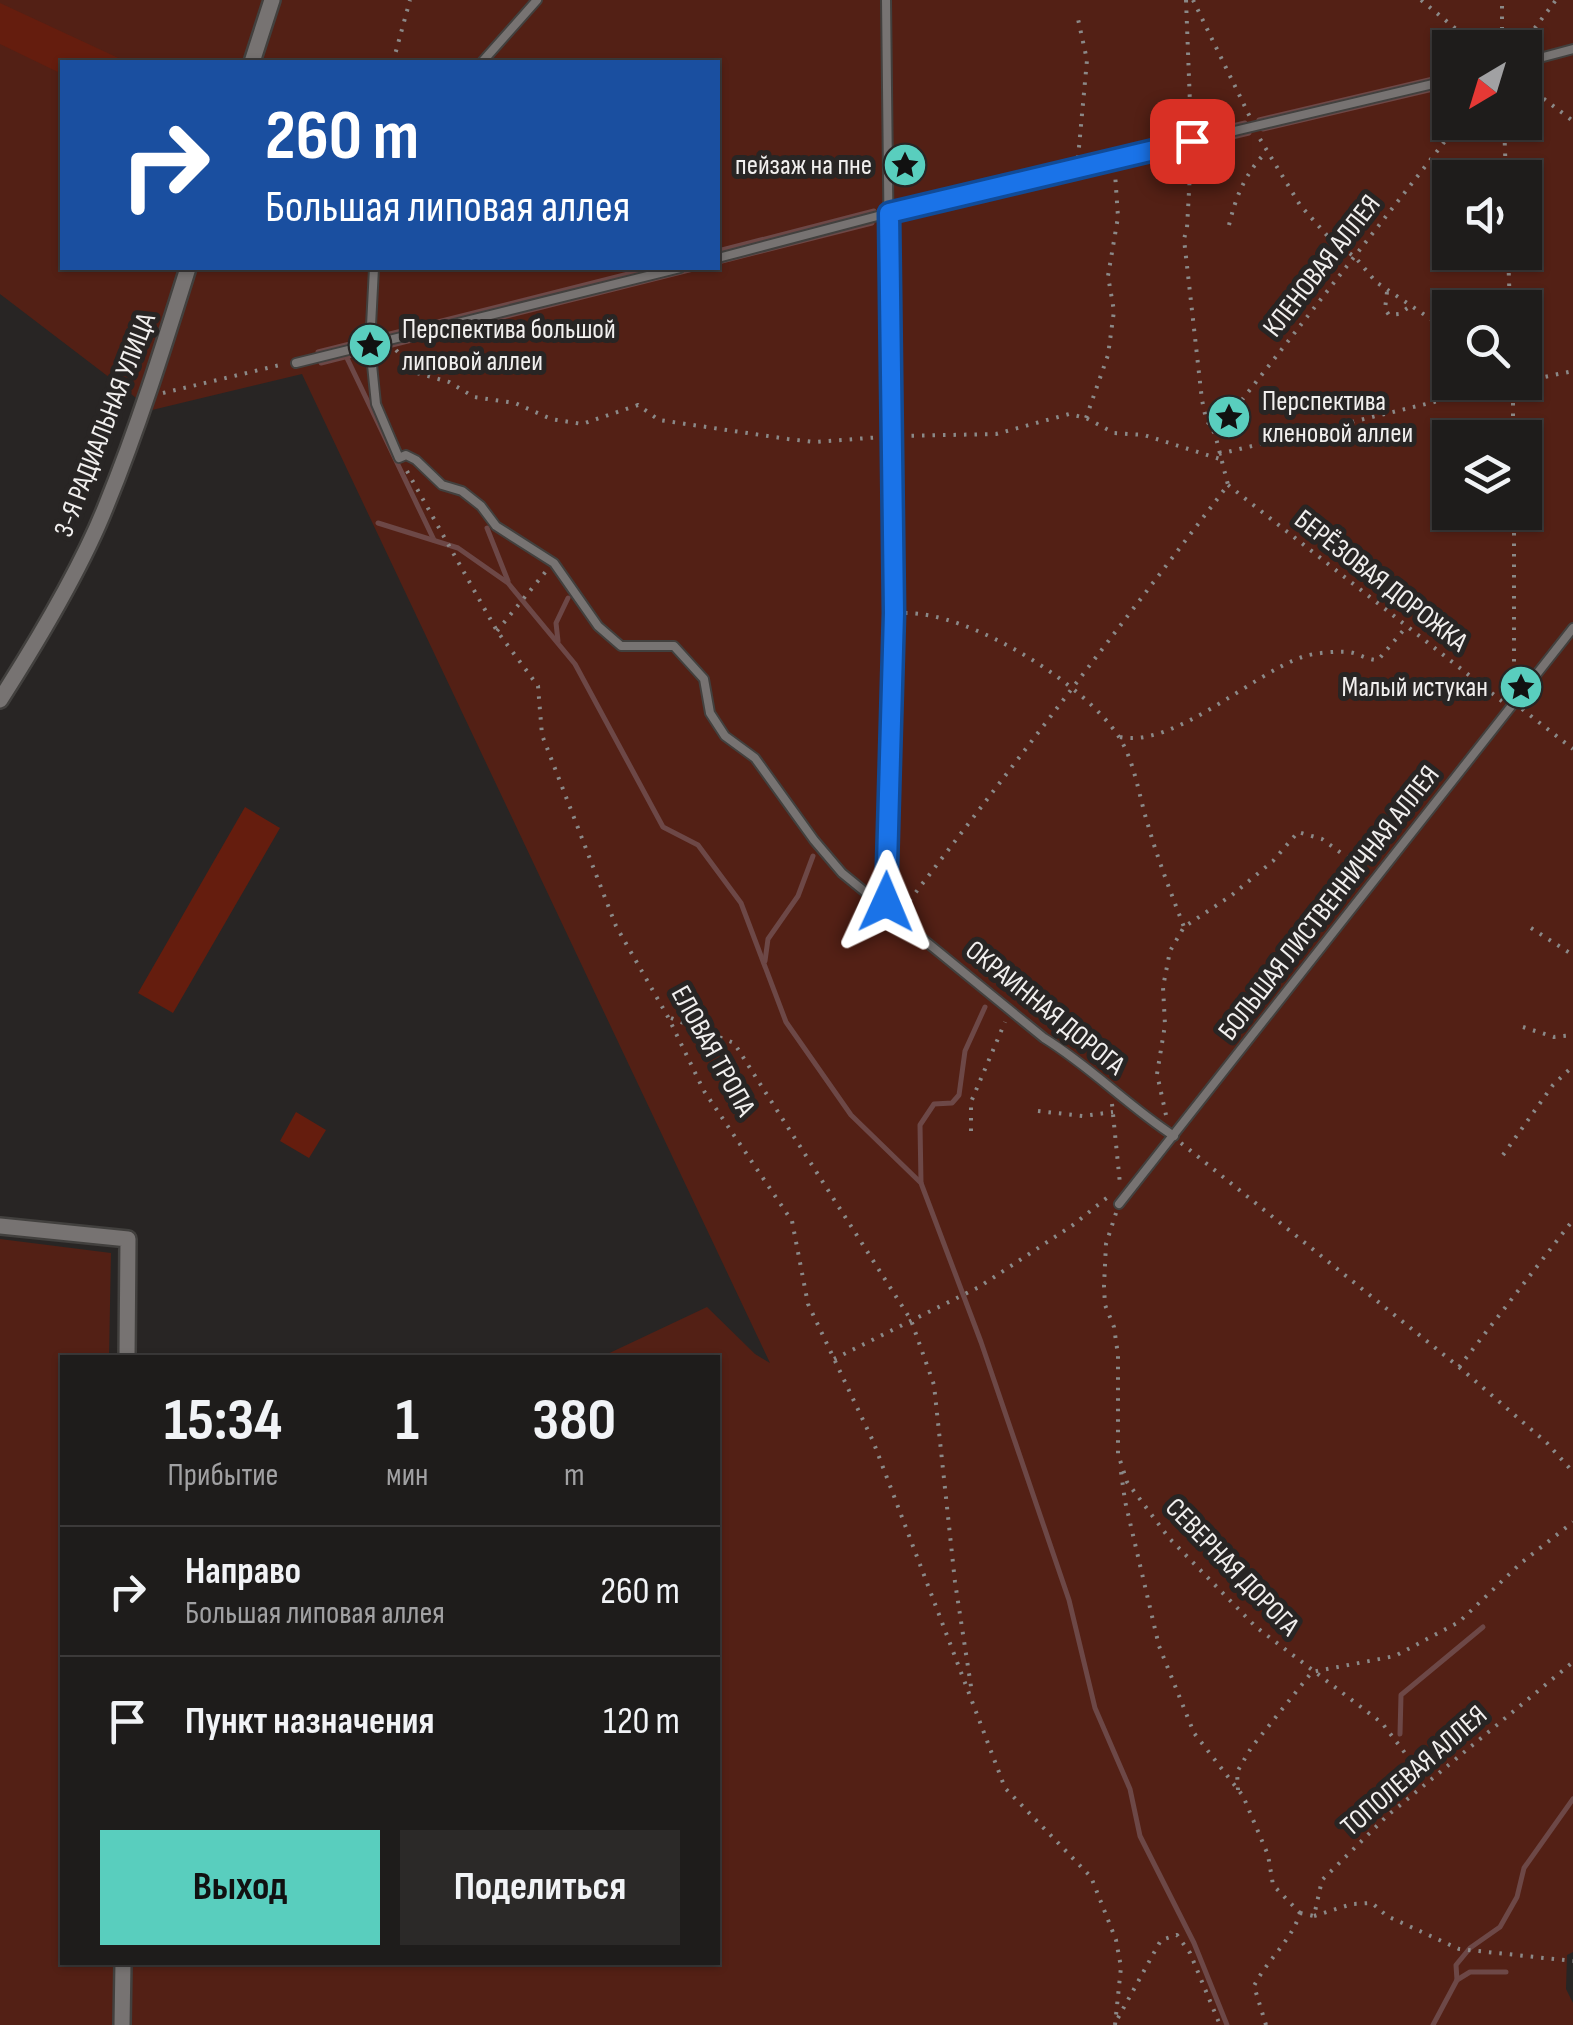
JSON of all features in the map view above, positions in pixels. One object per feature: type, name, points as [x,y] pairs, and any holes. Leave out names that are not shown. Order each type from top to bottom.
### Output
[{"type":"street","points":[[253,60],[272,0]]},
{"type":"street","name":"3-Я РАДИАЛЬНАЯ УЛИЦА","points":[[0,700],[32,650],[105,510],[148,396],[187,270]]},
{"type":"street","points":[[0,1226],[128,1240],[127,1355]]},
{"type":"street","points":[[122,2025],[123,1965]]},
{"type":"lane","points":[[484,60],[537,0]]},
{"type":"lane","points":[[886,0],[894,613],[886,902],[897,916]]},
{"type":"lane","points":[[1542,57],[1573,49]]},
{"type":"lane","points":[[720,257],[889,213],[1432,84]]},
{"type":"lane","points":[[374,270],[370,345],[376,404],[399,458]]},
{"type":"lane","points":[[296,362],[672,270]]},
{"type":"lane","name":"ОКРАИННАЯ ДОРОГА","points":[[399,458],[416,460],[442,485],[462,491],[482,506],[496,526],[554,563],[598,626],[621,646],[674,646],[704,680],[710,714],[725,736],[754,758],[842,873],[1044,1038],[1072,1055],[1140,1114],[1171,1134]]},
{"type":"lane","name":"БОЛЬШАЯ ЛИСТВЕННИЧНАЯ АЛЛЕЯ","points":[[1119,1204],[1573,628]]},
{"type":"path","points":[[393,60],[410,0]]},
{"type":"path","points":[[1189,0],[1266,152],[1300,206],[1376,282],[1432,319]]},
{"type":"path","points":[[897,916],[1228,485],[1202,400],[1184,238],[1192,141],[1189,0]]},
{"type":"path","points":[[1421,0],[1459,30]]},
{"type":"path","points":[[1502,0],[1502,30]]},
{"type":"path","points":[[1534,30],[1556,0]]},
{"type":"path","points":[[1078,18],[1087,60],[1078,146],[1080,168]]},
{"type":"path","points":[[1542,98],[1573,121]]},
{"type":"path","name":"КЛЕНОВАЯ АЛЛЕЯ","points":[[1215,434],[1446,140]]},
{"type":"path","points":[[1229,225],[1237,193],[1252,166],[1266,152]]},
{"type":"path","points":[[1086,418],[1108,356],[1114,310],[1108,276],[1118,217],[1114,160]]},
{"type":"path","points":[[1387,290],[1385,309],[1389,314],[1400,314],[1412,305]]},
{"type":"path","points":[[384,341],[417,372],[450,382],[474,397],[515,403],[550,419],[582,424],[638,405],[659,420],[814,442],[996,434],[1059,415],[1086,418],[1114,433],[1144,435],[1220,457],[1446,400]]},
{"type":"path","points":[[148,396],[280,365]]},
{"type":"path","points":[[1542,377],[1573,371]]},
{"type":"path","name":"ЕЛОВАЯ ТРОПА","points":[[399,458],[498,631],[538,686],[542,735],[616,926],[668,1017],[704,1092],[792,1222],[808,1304],[873,1441],[1006,1788],[1091,1877],[1116,1940],[1121,1967],[1115,2024]]},
{"type":"path","name":"БЕРЁЗОВАЯ ДОРОЖКА","points":[[1228,485],[1573,750]]},
{"type":"path","points":[[1512,705],[1514,530]]},
{"type":"path","points":[[498,631],[554,563]]},
{"type":"path","points":[[894,613],[912,612],[955,622],[1017,648],[1069,688],[1119,736],[1184,927]]},
{"type":"path","points":[[1119,736],[1147,737],[1202,713],[1303,657],[1348,652],[1378,660],[1407,626]]},
{"type":"path","points":[[1376,879],[1322,839],[1298,832],[1259,872],[1184,927],[1170,952],[1163,987],[1165,1026],[1157,1074],[1171,1134],[1458,1367],[1547,1442],[1573,1472]]},
{"type":"path","points":[[1531,928],[1573,955]]},
{"type":"path","points":[[972,1131],[971,1102],[1008,1008]]},
{"type":"path","points":[[668,1017],[734,1043],[910,1320],[934,1384],[954,1582],[973,1703]]},
{"type":"path","points":[[1523,1027],[1554,1038],[1573,1035]]},
{"type":"path","points":[[1502,1154],[1553,1086],[1573,1066]]},
{"type":"path","points":[[834,1359],[979,1287],[1073,1225],[1120,1187],[1111,1089]]},
{"type":"path","points":[[1038,1111],[1084,1116],[1113,1112]]},
{"type":"path","name":"СЕВЕРНАЯ ДОРОГА","points":[[1119,1204],[1103,1265],[1105,1305],[1114,1327],[1118,1356],[1118,1454],[1126,1482],[1170,1538],[1256,1626],[1382,1723],[1428,1783]]},
{"type":"path","points":[[1458,1367],[1573,1220]]},
{"type":"path","points":[[1118,1454],[1125,1501],[1160,1646],[1194,1734],[1238,1790],[1268,1856],[1274,1885],[1300,1913],[1314,1916],[1352,1904],[1372,1903],[1388,1916],[1458,1949],[1573,1961]]},
{"type":"path","points":[[1238,1790],[1237,1772],[1251,1748],[1312,1672],[1395,1656],[1459,1622],[1521,1563],[1573,1522]]},
{"type":"path","name":"ТОПОЛЕВАЯ АЛЛЕЯ","points":[[1314,1916],[1322,1880],[1387,1816],[1573,1662]]},
{"type":"path","points":[[1266,2025],[1254,1986],[1295,1927],[1300,1913]]},
{"type":"path","points":[[1115,2024],[1162,1940],[1177,1935],[1190,1953],[1220,2025]]},
{"type":"shaded area","points":[[0,0],[1573,0],[1573,1952],[1567,1955],[1566,1989],[1573,2003],[1573,2025],[0,2025],[0,1239],[111,1253],[109,1355],[60,1355],[60,1965],[720,1965],[720,1355],[605,1355],[707,1307],[755,1354],[770,1363],[302,374],[152,410],[0,294]]},
{"type":"building","points":[[0,3],[123,60],[60,60],[60,73],[0,44]]},
{"type":"building","points":[[245,807],[280,828],[173,1013],[138,993]]},
{"type":"building","points":[[296,1112],[326,1130],[309,1158],[280,1141]]},
{"type":"waterway","points":[[1259,120],[1432,79]]},
{"type":"waterway","points":[[1263,129],[1432,89]]},
{"type":"waterway","points":[[905,204],[1245,123]]},
{"type":"waterway","points":[[903,216],[1249,133]]},
{"type":"waterway","points":[[720,250],[874,211]]},
{"type":"waterway","points":[[720,261],[872,223]]},
{"type":"waterway","points":[[318,352],[644,270]]},
{"type":"waterway","points":[[321,363],[689,270]]},
{"type":"waterway","points":[[346,356],[434,540]]},
{"type":"waterway","points":[[378,523],[458,548],[508,583],[575,664],[663,827],[698,845],[741,903],[786,1022],[851,1115],[921,1183],[981,1342],[1069,1600],[1095,1708],[1130,1789],[1140,1836],[1194,1943],[1227,2025]]},
{"type":"waterway","points":[[487,528],[508,581]]},
{"type":"waterway","points":[[558,641],[556,623],[568,598]]},
{"type":"waterway","points":[[765,961],[768,939],[798,896],[813,856]]},
{"type":"waterway","points":[[921,1183],[920,1125],[934,1104],[952,1103],[959,1095],[965,1051],[985,1007]]},
{"type":"waterway","points":[[1400,1734],[1401,1695],[1483,1627]]},
{"type":"waterway","points":[[1433,2025],[1457,1980],[1456,1965],[1470,1948],[1500,1927],[1517,1897],[1524,1868],[1573,1799]]},
{"type":"waterway","points":[[1457,1980],[1470,1972],[1506,1972]]},
{"type":"place","name":"пейзаж на пне","points":[[905,165]]},
{"type":"place","name":"Перспектива большой липовой аллеи","points":[[370,345]]},
{"type":"place","name":"Перспектива кленовой аллеи","points":[[1229,417]]},
{"type":"place","name":"Малый истукан","points":[[1521,687]]},
{"type":"route","points":[[886,902],[894,613],[889,213],[1192,141]]}]
